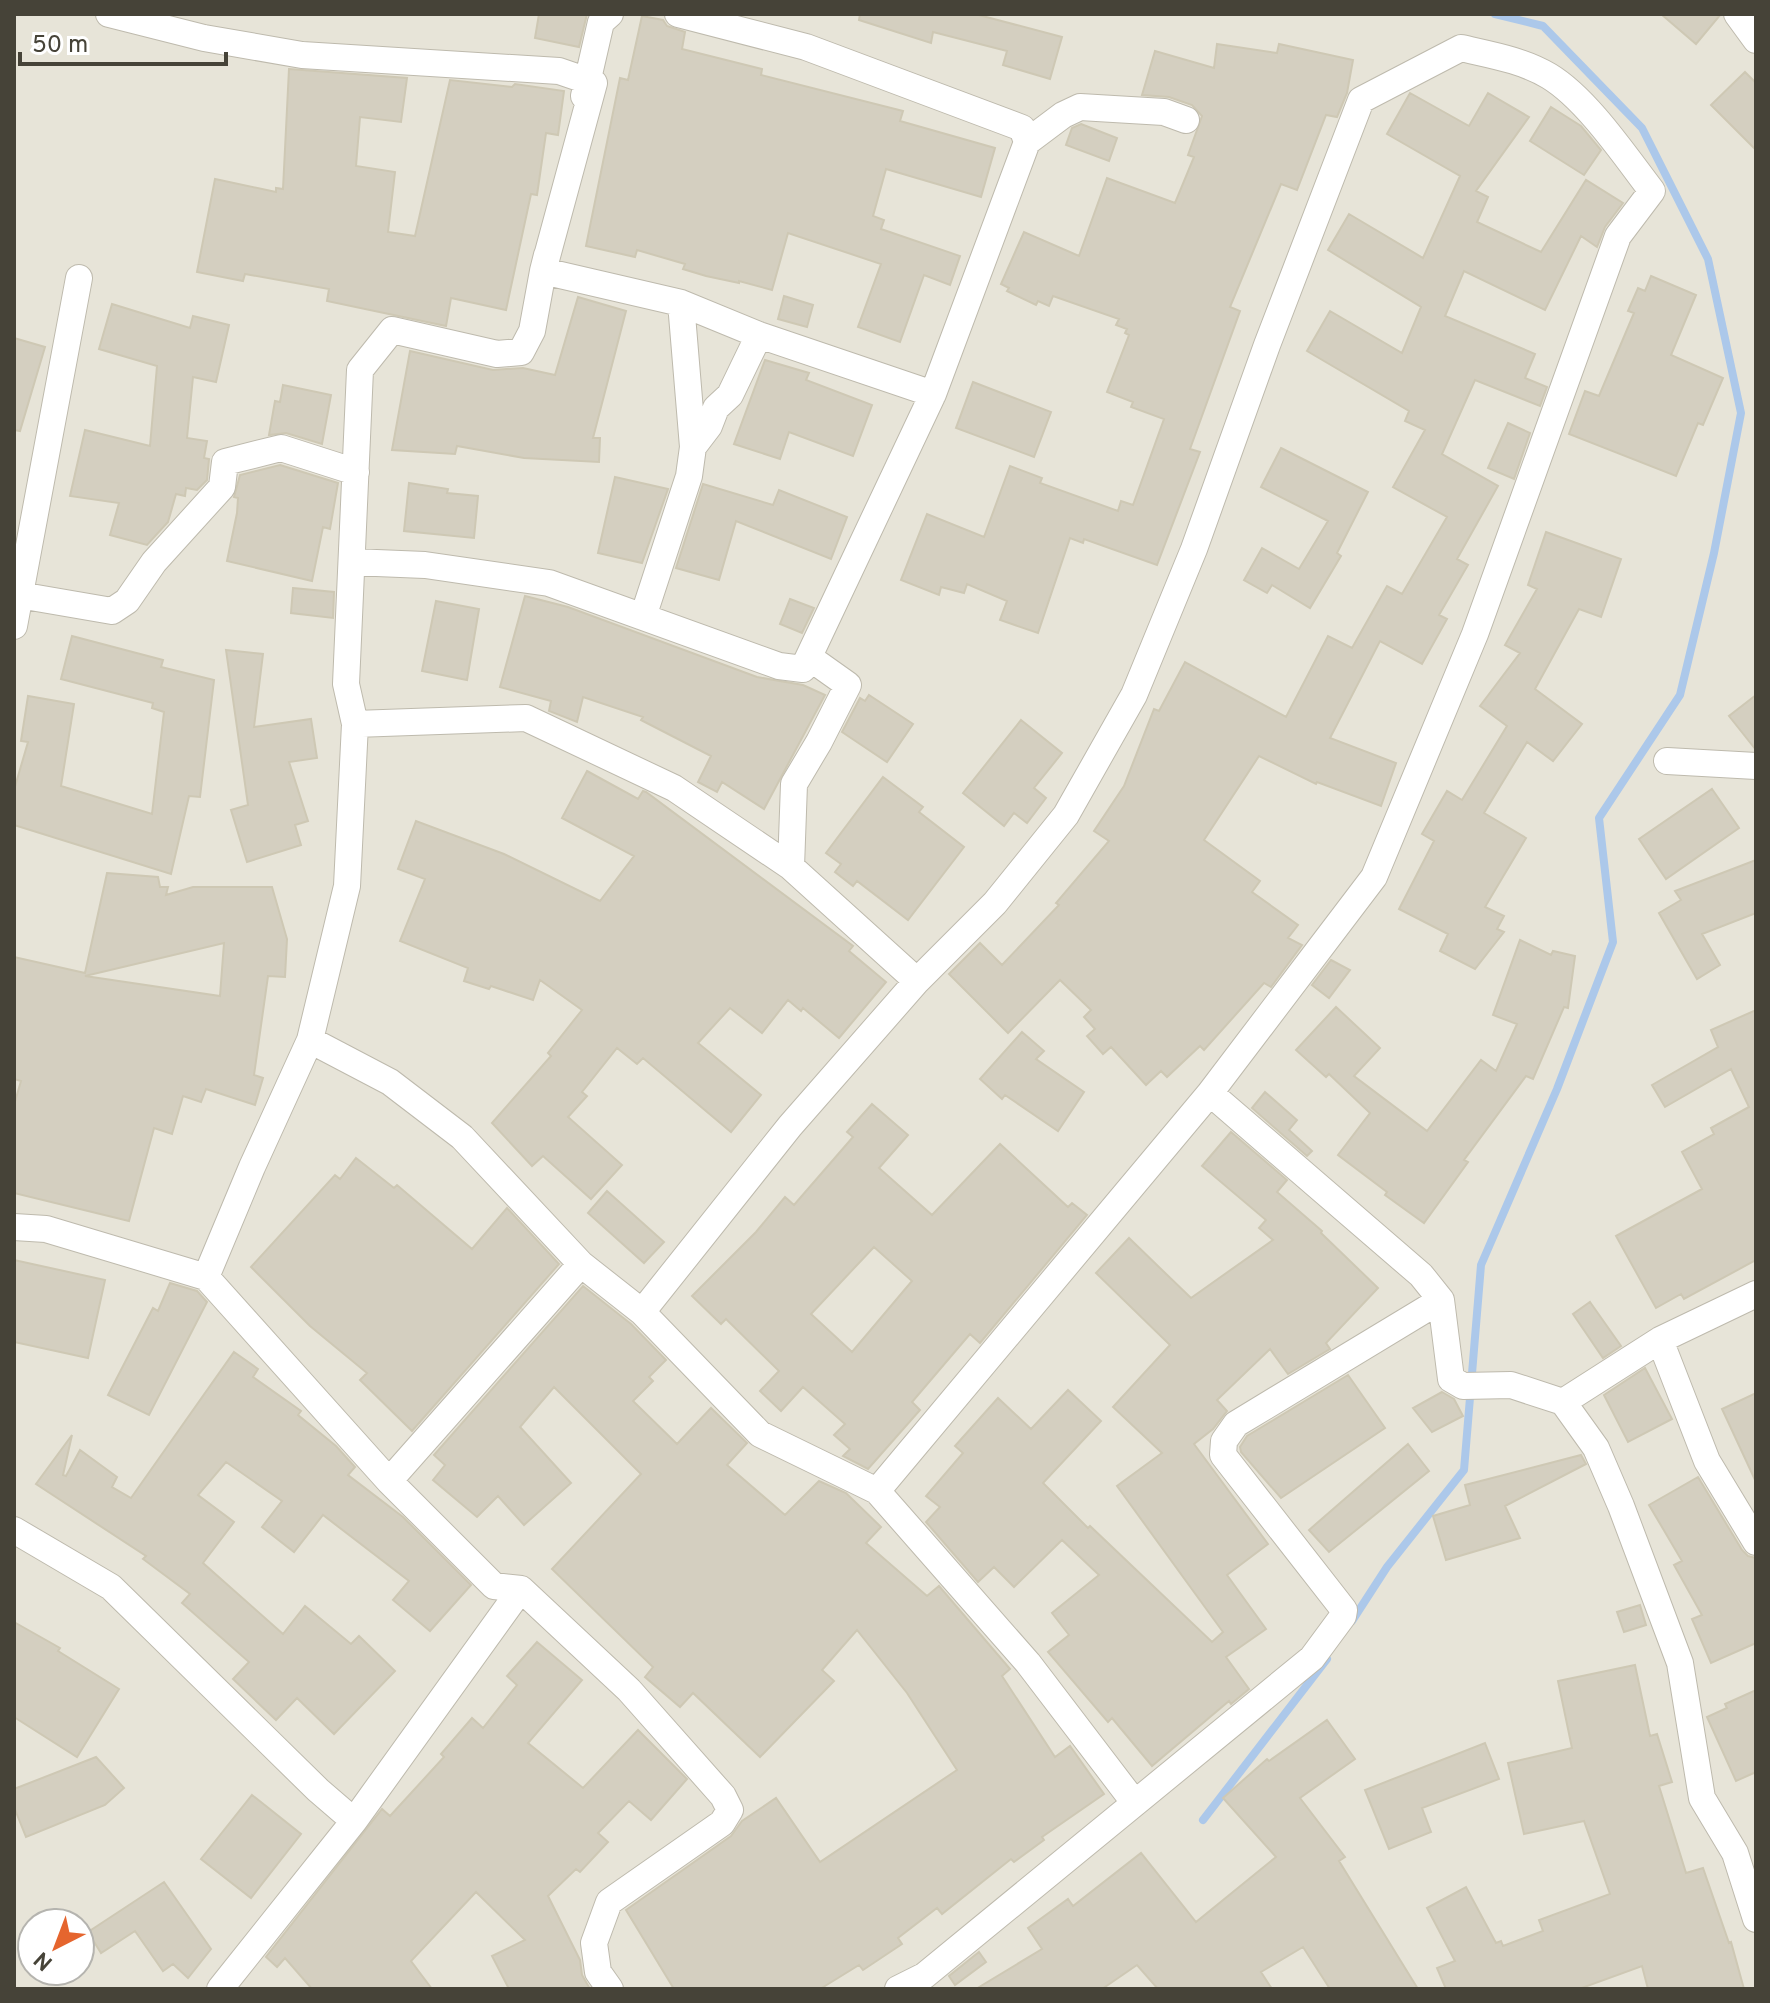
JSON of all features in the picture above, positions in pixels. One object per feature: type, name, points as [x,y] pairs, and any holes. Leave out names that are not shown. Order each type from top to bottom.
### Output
[{"type":"street","points":[[109,14],[204,38],[302,55],[559,71],[594,83],[543,271]]},
{"type":"street","points":[[206,1277],[310,1040],[347,886],[355,724],[346,684],[360,370],[392,330],[497,354],[521,352],[532,331],[601,22],[610,14]]},
{"type":"street","points":[[678,14],[806,47],[1022,128],[1027,142]]},
{"type":"street","points":[[1737,14],[1756,40]]},
{"type":"street","points":[[642,1312],[790,1126],[917,981],[995,903],[1066,815],[1134,695],[1194,549],[1267,345],[1361,100],[1461,48],[1512,60],[1550,77],[1593,115],[1652,191],[1618,236],[1475,634],[1374,877],[1210,1093],[877,1491]]},
{"type":"street","points":[[352,562],[425,565],[549,583],[779,666],[803,669],[933,394],[1027,142],[1063,115],[1080,107],[1164,112],[1186,120]]},
{"type":"street","points":[[543,271],[681,303],[759,335],[933,394]]},
{"type":"street","points":[[14,626],[79,278]]},
{"type":"street","points":[[643,617],[689,476],[693,447],[681,303]]},
{"type":"street","points":[[693,447],[709,426],[716,408],[730,395],[759,335]]},
{"type":"street","points":[[19,595],[112,611],[127,601],[154,562],[222,487],[225,462],[281,448],[356,472]]},
{"type":"street","points":[[791,867],[794,784],[848,685],[810,658]]},
{"type":"street","points":[[355,724],[526,718],[674,788],[791,867],[917,981]]},
{"type":"street","points":[[1667,761],[1756,766]]},
{"type":"street","points":[[310,1040],[390,1082],[462,1137],[581,1264],[642,1312],[760,1434],[877,1491],[1028,1663],[1134,1802]]},
{"type":"street","points":[[1210,1093],[1421,1275],[1441,1300],[1451,1379],[1463,1386],[1511,1385],[1563,1402],[1596,1448],[1680,1663],[1702,1798],[1735,1853],[1756,1919]]},
{"type":"street","points":[[14,1227],[46,1229],[206,1277],[389,1481],[494,1586],[521,1589],[629,1690],[723,1796],[730,1810],[722,1823],[609,1902],[594,1943],[598,1972],[610,1989]]},
{"type":"street","points":[[389,1481],[581,1264]]},
{"type":"street","points":[[1563,1402],[1660,1340],[1756,1294]]},
{"type":"street","points":[[898,1989],[924,1976],[1312,1658],[1343,1616],[1342,1608],[1223,1455],[1224,1441],[1236,1424],[1441,1300]]},
{"type":"street","points":[[1660,1340],[1707,1461],[1756,1542]]},
{"type":"street","points":[[14,1530],[111,1587],[318,1790],[354,1821]]},
{"type":"street","points":[[228,1986],[354,1821],[521,1589]]},
{"type":"shaded area","points":[[14,14],[1756,14],[1756,1989],[14,1989]]},
{"type":"building","points":[[539,14],[587,14],[579,47],[535,38]]},
{"type":"building","points":[[860,14],[975,14],[1062,37],[1050,79],[1003,65],[1007,51],[933,32],[931,43],[859,20]]},
{"type":"building","points":[[1661,14],[1721,14],[1696,44]]},
{"type":"building","points":[[642,16],[663,20],[667,26],[685,32],[682,49],[762,69],[761,75],[903,111],[900,121],[995,148],[981,197],[886,169],[873,216],[884,220],[881,229],[960,256],[950,285],[924,275],[900,342],[858,327],[881,264],[788,233],[772,290],[706,276],[683,269],[685,264],[637,250],[635,257],[586,246],[620,78],[628,80]]},
{"type":"building","points":[[1217,44],[1277,53],[1279,44],[1353,60],[1347,93],[1337,117],[1326,115],[1297,190],[1281,184],[1230,307],[1240,311],[1190,449],[1200,452],[1157,565],[1084,539],[1083,543],[1070,538],[1038,633],[1000,620],[1007,601],[967,584],[964,593],[941,587],[939,595],[901,580],[927,514],[984,537],[1010,466],[1042,478],[1040,483],[1118,511],[1121,501],[1133,505],[1164,419],[1131,407],[1133,402],[1107,392],[1129,335],[1125,333],[1127,329],[1116,325],[1119,319],[1053,296],[1049,306],[1038,301],[1036,305],[1007,291],[1009,288],[1001,284],[1024,232],[1079,256],[1107,178],[1175,203],[1194,157],[1188,155],[1202,116],[1192,105],[1169,97],[1142,95],[1155,51],[1214,68]]},
{"type":"building","points":[[289,69],[407,78],[401,122],[360,117],[356,166],[395,172],[388,232],[415,236],[450,80],[564,91],[558,135],[546,133],[537,195],[531,194],[506,310],[451,298],[446,326],[327,301],[329,289],[245,274],[243,281],[197,272],[215,179],[276,192],[276,188],[283,189]]},
{"type":"building","points":[[1745,72],[1756,83],[1756,150],[1711,105]]},
{"type":"building","points":[[1410,93],[1469,126],[1488,93],[1529,117],[1476,191],[1488,197],[1477,222],[1541,252],[1586,180],[1623,203],[1605,227],[1597,247],[1581,236],[1545,310],[1464,271],[1445,316],[1535,354],[1525,378],[1547,387],[1540,406],[1475,380],[1442,454],[1498,486],[1457,559],[1468,565],[1439,615],[1447,619],[1422,664],[1380,641],[1330,738],[1396,763],[1381,806],[1316,784],[1259,756],[1204,840],[1260,881],[1252,892],[1298,925],[1288,938],[1302,945],[1271,987],[1264,983],[1204,1050],[1200,1046],[1167,1077],[1161,1071],[1146,1085],[1111,1047],[1103,1054],[1087,1036],[1095,1029],[1084,1017],[1091,1010],[1060,980],[1008,1033],[949,974],[980,943],[1002,965],[1059,905],[1056,903],[1109,841],[1094,831],[1124,786],[1154,709],[1159,711],[1185,662],[1286,717],[1328,636],[1352,648],[1387,586],[1402,594],[1447,517],[1393,487],[1425,430],[1405,421],[1409,411],[1307,351],[1330,311],[1402,353],[1421,307],[1328,250],[1349,214],[1423,258],[1460,176],[1387,134]]},
{"type":"building","points":[[1551,107],[1581,126],[1601,150],[1584,175],[1530,141]]},
{"type":"building","points":[[1081,124],[1117,138],[1109,161],[1066,145],[1072,128]]},
{"type":"building","points":[[1651,276],[1696,295],[1671,355],[1723,378],[1703,425],[1698,423],[1676,476],[1569,434],[1585,391],[1599,396],[1634,313],[1628,311],[1638,288],[1645,291]]},
{"type":"building","points":[[784,296],[813,305],[807,327],[778,319]]},
{"type":"building","points":[[578,297],[626,311],[593,438],[600,438],[599,462],[524,458],[457,446],[455,454],[392,450],[410,351],[493,370],[523,368],[555,375]]},
{"type":"building","points":[[112,304],[190,328],[193,316],[229,325],[216,382],[193,377],[187,438],[207,441],[204,458],[209,459],[207,480],[197,490],[186,488],[185,496],[176,494],[168,522],[147,545],[110,535],[119,503],[70,496],[85,430],[150,446],[157,366],[99,349]]},
{"type":"building","points":[[14,338],[45,347],[20,431],[14,430]]},
{"type":"building","points":[[765,360],[809,373],[806,380],[872,405],[853,456],[789,432],[780,459],[734,444]]},
{"type":"building","points":[[973,382],[1051,412],[1034,457],[956,428]]},
{"type":"building","points":[[283,385],[331,395],[322,444],[286,433],[269,435],[275,401],[280,402]]},
{"type":"building","points":[[1508,423],[1530,433],[1514,479],[1488,468]]},
{"type":"building","points":[[1281,448],[1368,492],[1337,553],[1341,556],[1310,608],[1272,585],[1267,593],[1244,580],[1262,548],[1299,569],[1328,521],[1261,487]]},
{"type":"building","points":[[280,465],[338,483],[330,529],[323,527],[312,581],[227,561],[237,513],[238,498],[234,497],[240,475]]},
{"type":"building","points":[[615,477],[668,489],[642,563],[598,553]]},
{"type":"building","points":[[409,483],[448,489],[447,493],[478,496],[474,538],[404,531]]},
{"type":"building","points":[[703,484],[773,505],[779,490],[847,517],[831,559],[736,521],[719,580],[676,568]]},
{"type":"building","points":[[1546,532],[1621,559],[1601,617],[1579,609],[1535,689],[1582,724],[1553,761],[1527,742],[1484,813],[1526,838],[1485,907],[1504,916],[1497,929],[1504,932],[1475,969],[1440,951],[1448,934],[1399,909],[1434,841],[1422,834],[1447,791],[1462,800],[1507,726],[1480,706],[1520,653],[1505,645],[1537,589],[1528,585]]},
{"type":"building","points":[[293,588],[334,592],[333,618],[291,613]]},
{"type":"building","points":[[525,596],[568,607],[757,677],[803,685],[825,695],[764,809],[722,782],[717,792],[698,782],[711,756],[641,720],[643,717],[583,697],[577,722],[549,711],[551,701],[500,687]]},
{"type":"building","points":[[790,599],[814,608],[802,633],[780,624]]},
{"type":"building","points":[[436,601],[479,609],[467,680],[422,671]]},
{"type":"building","points":[[72,636],[163,660],[161,667],[214,680],[200,797],[189,796],[171,874],[14,825],[14,790],[28,742],[21,741],[28,696],[74,704],[61,786],[152,814],[164,712],[152,708],[153,703],[61,679]]},
{"type":"building","points":[[226,650],[263,654],[254,727],[311,719],[317,758],[289,762],[308,821],[295,825],[301,845],[247,862],[231,810],[248,805]]},
{"type":"building","points":[[869,695],[913,724],[887,762],[842,732],[860,698],[865,701]]},
{"type":"building","points":[[1756,695],[1756,750],[1729,716]]},
{"type":"building","points":[[1021,720],[1062,753],[1034,788],[1046,798],[1027,823],[1014,813],[1004,826],[963,793]]},
{"type":"building","points":[[587,771],[638,799],[643,791],[646,792],[853,946],[849,951],[886,982],[839,1038],[803,1008],[801,1011],[788,1000],[762,1033],[730,1008],[698,1043],[761,1095],[731,1132],[643,1058],[637,1064],[617,1048],[582,1092],[587,1096],[568,1117],[622,1165],[591,1199],[543,1156],[532,1166],[492,1123],[551,1056],[548,1053],[582,1010],[540,980],[533,1000],[464,981],[468,968],[400,941],[425,879],[398,869],[416,821],[504,854],[600,901],[634,856],[562,818]]},
{"type":"building","points":[[883,777],[923,807],[919,812],[964,847],[908,920],[857,881],[853,886],[835,872],[841,864],[826,853]]},
{"type":"building","points":[[1712,789],[1739,828],[1666,879],[1639,839]]},
{"type":"building","points":[[1756,860],[1756,913],[1702,934],[1720,965],[1697,979],[1659,913],[1681,900],[1675,891]]},
{"type":"building","points":[[107,873],[158,877],[160,887],[168,887],[166,895],[193,887],[272,887],[287,939],[285,977],[268,976],[254,1075],[263,1078],[255,1105],[206,1089],[201,1102],[183,1096],[172,1134],[154,1128],[129,1221],[14,1193],[14,1105],[21,1081],[14,1079],[14,957],[85,973]],"holes":[[[224,943],[220,996],[85,976]]]},
{"type":"building","points":[[1520,940],[1551,955],[1553,951],[1575,956],[1568,1008],[1564,1007],[1533,1079],[1526,1076],[1464,1160],[1468,1162],[1424,1223],[1338,1155],[1370,1113],[1329,1074],[1326,1077],[1296,1050],[1336,1007],[1380,1048],[1354,1076],[1427,1131],[1481,1060],[1496,1071],[1517,1024],[1493,1015]]},
{"type":"building","points":[[1331,960],[1350,970],[1329,998],[1312,985]]},
{"type":"building","points":[[1756,1010],[1756,1260],[1684,1299],[1681,1294],[1656,1308],[1616,1236],[1702,1189],[1682,1152],[1714,1134],[1711,1128],[1749,1107],[1731,1069],[1665,1107],[1652,1085],[1718,1047],[1711,1030]]},
{"type":"building","points":[[1022,1032],[1044,1051],[1036,1059],[1084,1092],[1058,1131],[1005,1095],[1002,1099],[980,1079]]},
{"type":"building","points":[[1265,1092],[1297,1120],[1289,1130],[1312,1151],[1307,1156],[1252,1108]]},
{"type":"building","points":[[872,1104],[908,1135],[879,1168],[932,1215],[1000,1144],[1068,1207],[1072,1203],[1087,1215],[980,1343],[970,1334],[912,1402],[920,1410],[868,1469],[843,1456],[850,1449],[834,1435],[845,1424],[803,1387],[781,1411],[760,1391],[779,1371],[726,1319],[721,1324],[692,1296],[756,1232],[785,1197],[794,1205],[853,1137],[847,1132]],"holes":[[[874,1247],[912,1281],[852,1352],[811,1314]]]},
{"type":"building","points":[[1231,1132],[1287,1180],[1277,1192],[1322,1231],[1378,1288],[1326,1343],[1330,1349],[1288,1374],[1270,1349],[1217,1400],[1227,1411],[1213,1429],[1194,1444],[1268,1544],[1227,1575],[1266,1629],[1226,1657],[1249,1689],[1231,1704],[1229,1701],[1152,1766],[1112,1718],[1108,1722],[1048,1652],[1069,1635],[1052,1613],[1099,1575],[1062,1540],[1014,1587],[994,1567],[978,1582],[926,1522],[940,1507],[926,1496],[963,1453],[955,1446],[998,1398],[1031,1429],[1068,1390],[1101,1421],[1043,1483],[1212,1642],[1223,1632],[1117,1486],[1162,1453],[1113,1407],[1170,1345],[1096,1273],[1129,1238],[1191,1298],[1273,1240],[1259,1228],[1266,1220],[1202,1166]]},
{"type":"building","points":[[356,1158],[394,1188],[397,1185],[472,1249],[507,1208],[559,1264],[412,1431],[360,1380],[367,1373],[310,1326],[251,1267],[335,1175],[340,1179]]},
{"type":"building","points":[[607,1191],[664,1242],[644,1263],[588,1213]]},
{"type":"building","points":[[14,1260],[105,1280],[88,1358],[14,1342]]},
{"type":"building","points":[[170,1283],[197,1291],[207,1302],[149,1415],[108,1395],[153,1308],[158,1311]]},
{"type":"building","points":[[583,1286],[631,1324],[666,1360],[649,1377],[653,1381],[633,1401],[677,1444],[711,1408],[747,1443],[727,1465],[785,1515],[819,1481],[846,1493],[881,1527],[866,1543],[927,1596],[939,1586],[1010,1669],[1002,1676],[1055,1757],[1070,1746],[1104,1794],[1042,1837],[1044,1840],[1014,1862],[1011,1859],[942,1914],[937,1908],[898,1938],[902,1944],[863,1970],[859,1965],[820,1989],[674,1989],[626,1910],[731,1836],[742,1821],[776,1798],[820,1862],[957,1770],[907,1693],[857,1630],[822,1670],[834,1681],[760,1757],[693,1693],[680,1707],[645,1677],[653,1667],[552,1569],[641,1474],[554,1387],[520,1427],[571,1483],[524,1525],[498,1496],[477,1517],[433,1480],[445,1465],[434,1455]]},
{"type":"building","points":[[1590,1302],[1621,1346],[1603,1358],[1573,1314]]},
{"type":"building","points":[[234,1352],[258,1369],[253,1377],[301,1411],[298,1415],[336,1446],[355,1467],[348,1475],[403,1517],[471,1585],[430,1631],[393,1600],[409,1581],[323,1515],[294,1552],[262,1527],[282,1501],[226,1462],[198,1495],[234,1522],[203,1563],[283,1634],[305,1606],[351,1644],[359,1636],[395,1671],[334,1734],[297,1698],[276,1720],[233,1679],[249,1662],[182,1603],[190,1594],[143,1559],[146,1556],[36,1484],[72,1435],[63,1475],[66,1476],[80,1450],[117,1477],[112,1487],[131,1498]]},
{"type":"building","points":[[1645,1368],[1672,1419],[1628,1442],[1604,1395]]},
{"type":"building","points":[[1348,1375],[1385,1428],[1281,1498],[1240,1447],[1247,1436]]},
{"type":"building","points":[[1442,1392],[1454,1399],[1463,1416],[1432,1432],[1413,1408]]},
{"type":"building","points":[[1756,1393],[1756,1482],[1722,1409]]},
{"type":"building","points":[[1408,1444],[1429,1471],[1329,1552],[1309,1530]]},
{"type":"building","points":[[1581,1455],[1586,1464],[1505,1506],[1520,1538],[1446,1560],[1433,1516],[1470,1505],[1465,1485]]},
{"type":"building","points":[[1698,1477],[1742,1550],[1756,1558],[1756,1643],[1711,1663],[1692,1619],[1702,1615],[1674,1565],[1682,1561],[1649,1505]]},
{"type":"building","points":[[1640,1605],[1646,1625],[1624,1632],[1617,1612]]},
{"type":"building","points":[[14,1622],[60,1648],[58,1651],[119,1689],[77,1757],[14,1717]]},
{"type":"building","points":[[537,1642],[582,1680],[528,1743],[583,1788],[638,1730],[687,1779],[651,1820],[629,1801],[598,1833],[608,1842],[580,1872],[576,1869],[548,1896],[580,1960],[582,1975],[590,1989],[509,1989],[492,1956],[525,1940],[476,1892],[411,1961],[432,1989],[312,1989],[285,1958],[277,1967],[266,1957],[382,1809],[390,1816],[444,1757],[441,1754],[472,1718],[483,1728],[517,1685],[507,1676]]},
{"type":"building","points":[[1635,1665],[1650,1736],[1657,1734],[1672,1782],[1659,1786],[1686,1873],[1703,1868],[1731,1942],[1744,1989],[1648,1989],[1642,1966],[1579,1989],[1446,1989],[1437,1968],[1455,1961],[1427,1908],[1466,1887],[1496,1943],[1501,1941],[1503,1946],[1543,1931],[1539,1920],[1610,1894],[1584,1821],[1524,1834],[1508,1763],[1572,1748],[1558,1681]]},
{"type":"building","points":[[1756,1690],[1756,1772],[1736,1781],[1707,1717],[1727,1708],[1725,1704]]},
{"type":"building","points":[[1327,1720],[1355,1759],[1300,1798],[1345,1857],[1339,1861],[1418,1989],[1330,1989],[1303,1947],[1261,1972],[1272,1989],[1158,1989],[1137,1965],[1102,1989],[976,1989],[1042,1949],[1028,1928],[1068,1899],[1073,1906],[1141,1853],[1196,1922],[1276,1857],[1223,1798],[1267,1759],[1269,1761]]},
{"type":"building","points":[[1485,1743],[1499,1779],[1422,1808],[1431,1832],[1389,1849],[1365,1790]]},
{"type":"building","points":[[96,1757],[124,1788],[105,1805],[26,1837],[14,1807],[14,1789]]},
{"type":"building","points":[[252,1795],[301,1834],[251,1898],[201,1859]]},
{"type":"building","points":[[164,1882],[211,1949],[188,1978],[173,1964],[163,1971],[135,1931],[101,1953],[96,1945],[96,1927]]},
{"type":"building","points":[[979,1952],[986,1962],[955,1985],[949,1976]]},
{"type":"waterway","points":[[1352,1621],[1387,1567],[1464,1470],[1481,1265],[1557,1089],[1613,942],[1599,818],[1680,695],[1714,553],[1741,413],[1708,259],[1642,128],[1543,26],[1495,14]]},
{"type":"waterway","points":[[1203,1820],[1327,1659]]}]
